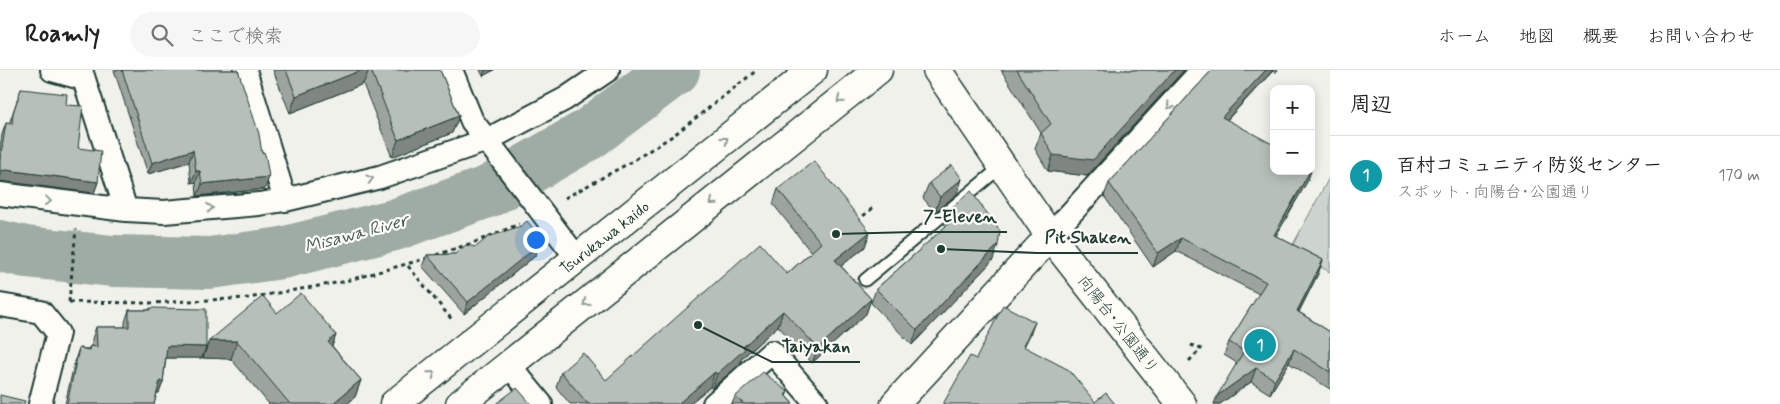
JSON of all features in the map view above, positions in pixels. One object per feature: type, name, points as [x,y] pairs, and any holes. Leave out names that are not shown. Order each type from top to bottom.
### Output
[{"type":"main road","name":"Tsurukawa kaido","points":[[394,404],[813,70]]},
{"type":"main road","points":[[460,404],[878,70]]},
{"type":"main road","name":"向陽台･公園通り","points":[[938,70],[1050,236],[1182,404]]},
{"type":"main road","points":[[895,404],[1050,236]]},
{"type":"street","points":[[52,70],[82,75],[126,210]]},
{"type":"street","points":[[245,70],[284,200]]},
{"type":"street","points":[[451,70],[472,121],[492,147],[549,207],[577,258]]},
{"type":"street","points":[[0,194],[126,210],[164,212],[260,204],[284,200],[380,177],[444,156],[492,147],[608,70]]},
{"type":"street","points":[[1050,236],[1202,70]]},
{"type":"street","points":[[0,306],[41,312],[58,333],[40,404]]},
{"type":"street","points":[[714,404],[772,352],[817,404]]},
{"type":"street","points":[[509,365],[541,404]]},
{"type":"lane","points":[[865,280],[1002,166]]},
{"type":"path","points":[[549,207],[631,162],[674,135],[757,70]]},
{"type":"path","points":[[855,222],[874,207]]},
{"type":"path","points":[[69,302],[150,303],[248,298],[342,282],[407,265],[478,241],[520,223]]},
{"type":"path","points":[[70,292],[76,228]]},
{"type":"path","points":[[407,265],[458,327]]},
{"type":"path","points":[[1189,361],[1201,349],[1191,345]]},
{"type":"shaded area","points":[[1330,176],[1330,272],[1290,250]]},
{"type":"building","points":[[122,70],[238,70],[259,134],[262,153],[264,152],[266,158],[269,177],[202,184],[200,171],[196,171],[193,150],[152,163]]},
{"type":"building","points":[[286,70],[362,70],[296,96]]},
{"type":"building","points":[[371,70],[440,70],[459,116],[398,140]]},
{"type":"building","points":[[1017,70],[1175,70],[1093,160],[1053,155],[1041,133],[1051,124]]},
{"type":"building","points":[[1212,70],[1266,70],[1222,117],[1270,143],[1270,175],[1308,175],[1274,235],[1323,260],[1297,311],[1330,332],[1330,372],[1294,349],[1275,380],[1256,368],[1217,396],[1244,351],[1229,342],[1266,282],[1181,238],[1158,253],[1109,183]]},
{"type":"building","points":[[21,89],[67,94],[66,105],[83,106],[78,148],[101,151],[98,182],[6,170],[0,171],[6,123],[12,124],[13,113]]},
{"type":"building","points":[[814,161],[870,232],[835,260],[871,299],[818,348],[783,311],[743,347],[745,349],[717,374],[715,372],[678,404],[588,404],[561,372],[583,353],[606,380],[760,243],[787,274],[821,243],[778,189]]},
{"type":"building","points":[[952,165],[962,179],[940,197],[929,183]]},
{"type":"building","points":[[971,191],[1000,231],[998,245],[917,330],[876,289],[956,217],[950,209]]},
{"type":"building","points":[[527,221],[542,239],[538,242],[540,244],[468,302],[427,255],[455,254],[466,245],[476,247],[488,237],[521,226]]},
{"type":"building","points":[[301,293],[336,335],[328,342],[361,380],[332,404],[290,404],[237,341],[209,341],[263,296],[277,313]]},
{"type":"building","points":[[1003,305],[1035,322],[1023,346],[1069,370],[1095,402],[1106,393],[1115,404],[943,404],[970,356],[976,359]]},
{"type":"building","points":[[150,308],[206,309],[206,347],[167,346],[163,382],[160,381],[154,404],[67,404],[79,348],[89,350],[90,346],[97,347],[96,327],[129,327],[129,310],[150,310]]},
{"type":"building","points":[[763,372],[788,392],[785,395],[793,404],[744,404],[735,397]]},
{"type":"building","points":[[517,388],[531,404],[496,404]]},
{"type":"building","points":[[0,395],[25,401],[24,404],[0,404]]},
{"type":"waterway","name":"Misawa River","points":[[0,246],[26,252],[113,261],[210,263],[282,253],[394,225],[490,191],[589,134],[674,70]]},
{"type":"place","name":"7-Eleven","points":[[836,234]]},
{"type":"place","name":"Pit Shaken","points":[[941,249]]},
{"type":"place","name":"Taiyakan","points":[[698,325]]},
{"type":"place","name":"百村コミュニティ防災センター","points":[[1260,345]]}]
